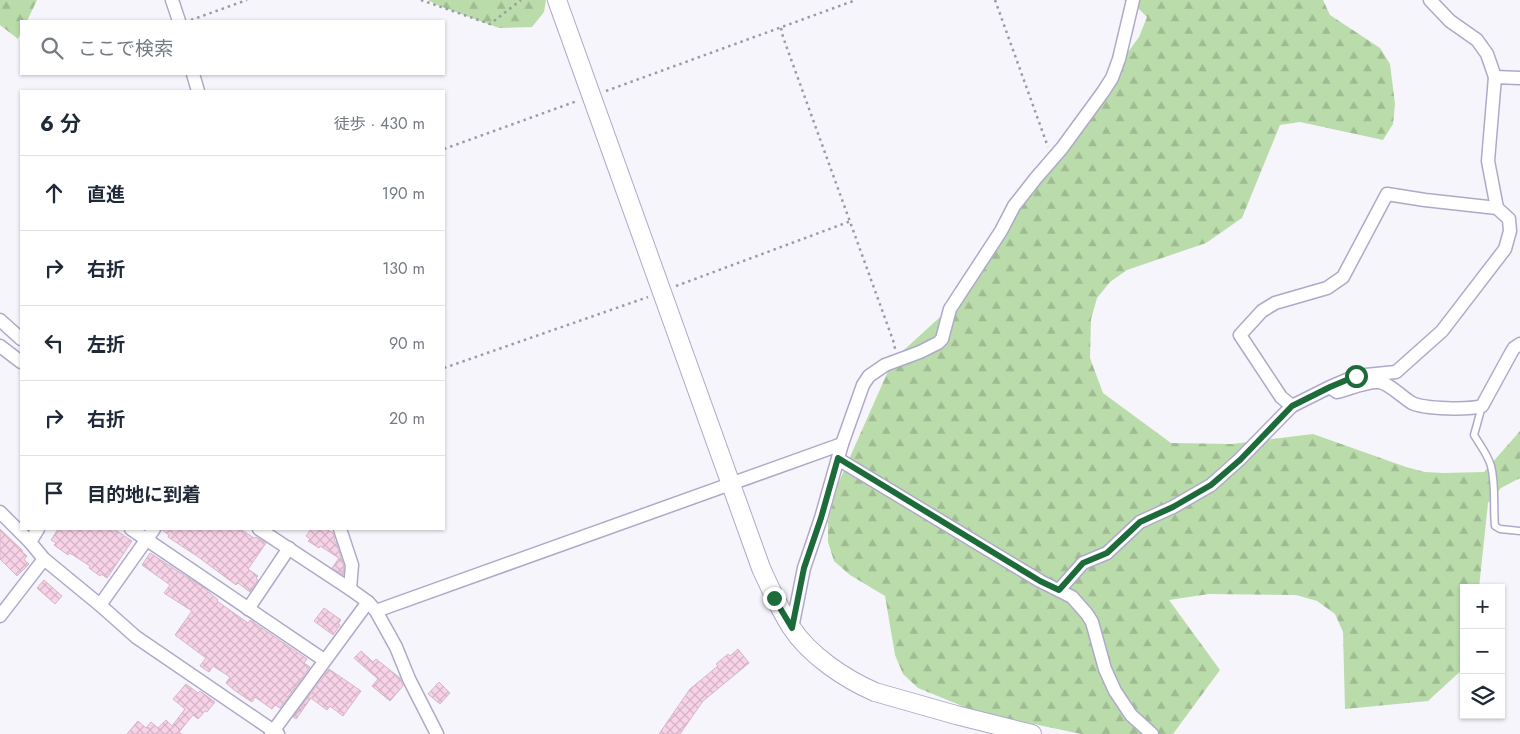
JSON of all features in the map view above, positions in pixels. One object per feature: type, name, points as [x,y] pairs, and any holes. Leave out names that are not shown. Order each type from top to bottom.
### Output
[{"type":"street","points":[[172,0],[179,20]]},
{"type":"street","points":[[556,0],[663,291],[764,575],[774,598],[792,628],[806,645],[826,663],[863,687],[956,715],[1032,734]]},
{"type":"street","points":[[792,628],[804,568],[821,518],[842,444],[863,385],[876,370],[920,352],[942,339],[950,309],[998,236],[1014,206],[1053,160],[1112,78],[1119,59],[1132,0]]},
{"type":"street","points":[[1430,0],[1450,21],[1477,40],[1486,54],[1496,77],[1488,161],[1497,208]]},
{"type":"street","points":[[194,75],[198,90]]},
{"type":"street","points":[[1496,77],[1520,78]]},
{"type":"street","points":[[1059,590],[1083,563],[1107,553],[1140,522],[1173,507],[1211,485],[1240,460],[1292,406],[1356,376],[1396,372],[1442,331],[1505,249],[1514,218],[1497,208],[1387,194],[1343,277],[1327,288],[1275,303],[1262,311],[1240,335],[1281,397],[1292,406]]},
{"type":"street","points":[[0,320],[20,338]]},
{"type":"street","points":[[1330,387],[1337,392],[1371,382],[1382,382],[1414,404],[1463,409],[1482,406],[1514,348],[1520,344]]},
{"type":"street","points":[[0,346],[20,361]]},
{"type":"street","points":[[0,512],[44,559],[136,637],[274,733],[324,660],[372,606],[731,484],[842,444]]},
{"type":"street","points":[[838,458],[1040,581],[1072,597],[1092,622],[1105,670],[1115,691],[1131,715],[1152,734]]},
{"type":"street","points":[[30,542],[37,530]]},
{"type":"street","points":[[135,530],[150,534],[248,609],[324,660]]},
{"type":"street","points":[[261,530],[350,589],[372,606],[396,647],[409,679],[437,734]]},
{"type":"street","points":[[340,530],[352,565],[350,589]]},
{"type":"street","points":[[100,605],[150,534]]},
{"type":"street","points":[[248,609],[289,548]]},
{"type":"street","points":[[0,616],[44,559]]},
{"type":"lane","points":[[1482,406],[1474,435],[1491,465],[1495,526],[1500,529],[1520,531]]},
{"type":"path","points":[[191,20],[247,0]]},
{"type":"path","points":[[421,0],[490,24],[522,0]]},
{"type":"path","points":[[445,149],[782,28],[854,0]]},
{"type":"path","points":[[995,0],[1053,160]]},
{"type":"path","points":[[782,28],[783,37],[894,343],[897,360]]},
{"type":"path","points":[[445,368],[663,291],[851,221]]},
{"type":"green space","points":[[0,0],[37,0],[27,20],[20,20],[20,34],[18,39],[0,25]]},
{"type":"green space","points":[[428,0],[546,0],[544,12],[532,27],[499,28]]},
{"type":"green space","points":[[1123,0],[1323,0],[1330,15],[1380,48],[1390,64],[1395,104],[1393,124],[1383,140],[1300,122],[1280,125],[1242,218],[1206,243],[1127,270],[1110,282],[1097,298],[1091,319],[1090,358],[1103,393],[1171,443],[1232,444],[1313,434],[1425,472],[1484,472],[1520,431],[1520,478],[1501,488],[1488,503],[1479,584],[1460,584],[1460,672],[1428,701],[1345,709],[1343,632],[1335,614],[1317,601],[1296,595],[1209,594],[1169,600],[1220,670],[1173,734],[1081,734],[977,712],[918,688],[903,674],[895,655],[885,596],[850,575],[834,561],[828,542],[828,522],[838,484],[893,360],[951,307],[969,272],[1139,37],[1147,17],[1133,3]]},
{"type":"building","points":[[0,529],[27,556],[24,560],[29,564],[17,576],[0,559]]},
{"type":"building","points":[[57,530],[116,530],[132,541],[107,578],[101,574],[100,576],[89,568],[90,566],[73,555],[69,553],[68,555],[54,545],[56,543],[51,540]]},
{"type":"building","points":[[162,530],[242,530],[254,538],[256,537],[266,543],[248,569],[258,576],[256,578],[258,580],[250,592],[238,583],[236,585],[168,537],[169,535]]},
{"type":"building","points":[[310,530],[328,530],[333,533],[334,541],[344,566],[343,575],[332,568],[339,558],[308,541],[310,539],[306,536]]},
{"type":"building","points":[[150,553],[204,588],[217,601],[248,623],[250,620],[307,659],[304,663],[310,667],[280,708],[275,705],[272,709],[255,697],[252,702],[226,683],[230,677],[213,666],[209,672],[200,666],[206,658],[175,635],[192,611],[164,593],[170,585],[142,565]]},
{"type":"building","points":[[44,580],[62,596],[55,604],[37,588]]},
{"type":"building","points":[[324,608],[341,620],[333,635],[314,621]]},
{"type":"building","points":[[738,649],[749,663],[703,701],[680,734],[659,734],[690,689],[718,666],[716,664],[728,654],[730,656]]},
{"type":"building","points":[[361,651],[373,662],[376,659],[400,678],[403,686],[390,701],[372,686],[378,679],[354,658]]},
{"type":"building","points":[[329,669],[361,691],[343,716],[330,706],[327,710],[311,698],[296,719],[293,717]]},
{"type":"building","points":[[439,682],[450,693],[440,704],[428,694]]},
{"type":"building","points":[[186,684],[215,702],[198,719],[193,715],[179,732],[182,734],[127,734],[138,721],[146,728],[151,722],[158,728],[166,720],[172,726],[185,709],[173,699]]},
{"type":"route","points":[[774,598],[792,628],[804,568],[838,458],[1040,581],[1059,590],[1083,563],[1107,553],[1140,522],[1173,507],[1211,485],[1240,460],[1292,406],[1356,376]]}]
